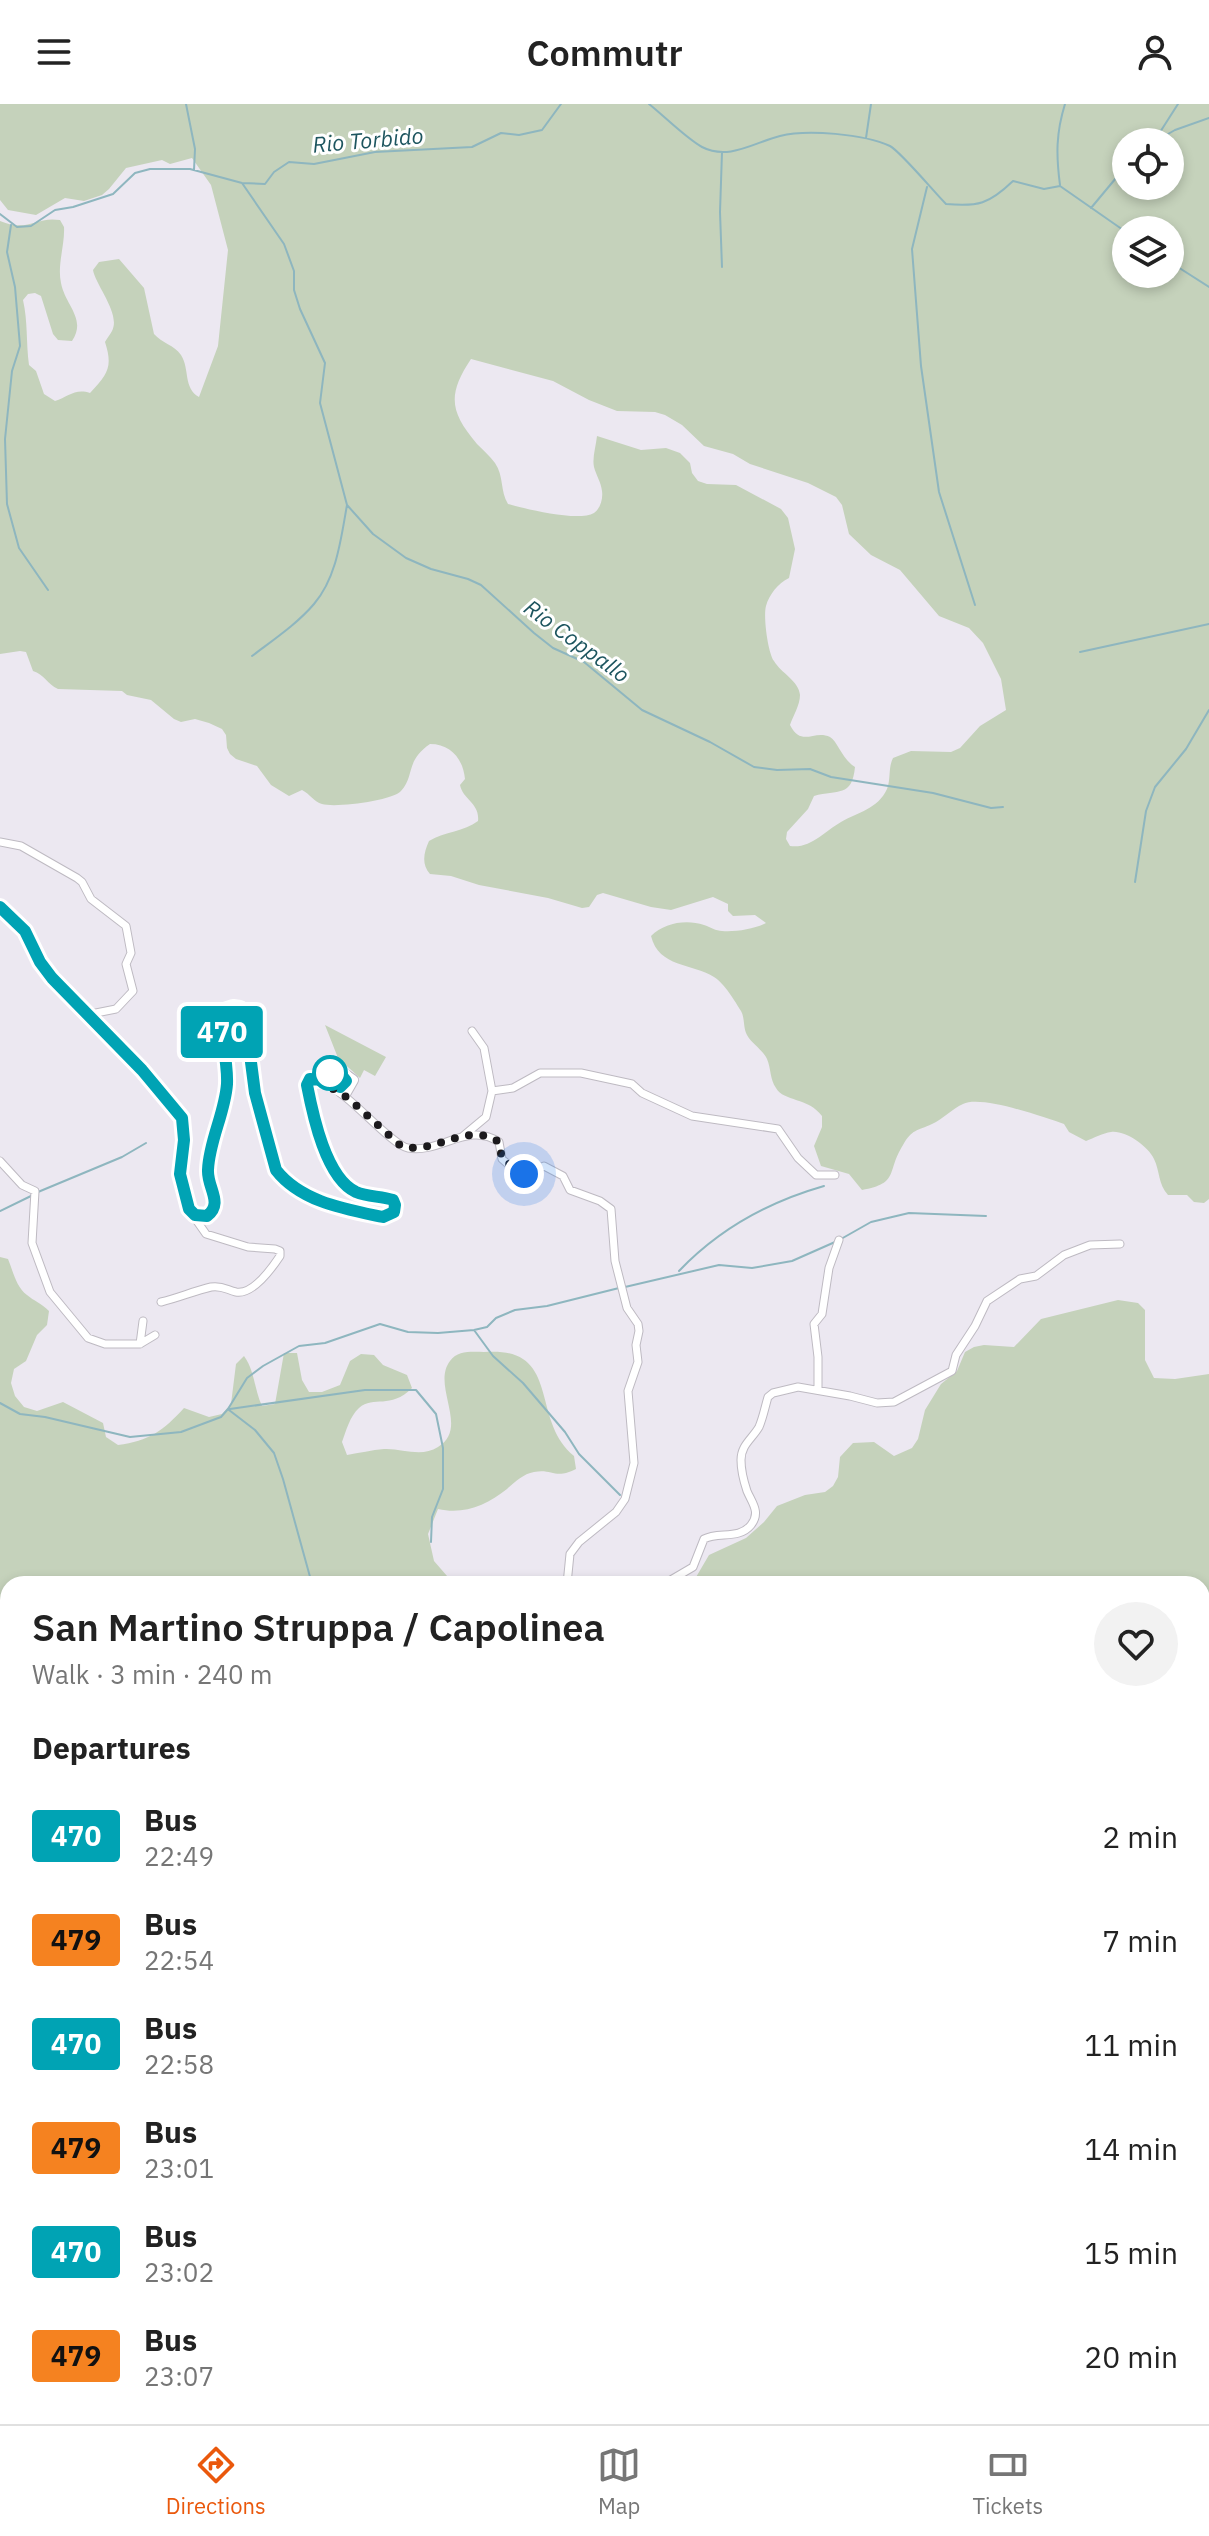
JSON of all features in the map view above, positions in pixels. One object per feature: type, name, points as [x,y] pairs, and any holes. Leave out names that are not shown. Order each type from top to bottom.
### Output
[{"type":"street","points":[[0,842],[21,846],[82,882],[89,897],[126,926],[131,953],[126,964],[132,993],[114,1010],[86,1015]]},
{"type":"street","points":[[0,907],[25,931],[40,962],[86,1015],[142,1070],[182,1118],[184,1140],[180,1174],[193,1218],[206,1234],[248,1247],[278,1250],[280,1256],[277,1261],[247,1291],[212,1287],[161,1302]]},
{"type":"street","points":[[191,1212],[203,1217],[215,1208],[208,1166],[227,1083],[220,1021],[224,1011],[233,1008],[240,1009],[245,1016],[255,1093],[276,1170],[303,1194],[383,1217],[394,1212],[395,1205],[391,1199],[364,1195],[341,1181],[321,1138],[307,1085],[310,1079],[322,1080],[348,1098],[401,1146],[411,1149],[462,1137],[488,1135],[500,1144],[502,1159],[517,1170],[527,1174],[544,1166],[564,1177],[570,1190],[600,1201],[611,1209],[615,1261],[627,1308],[639,1331],[636,1345],[638,1362],[628,1391],[634,1463],[625,1499],[616,1512],[573,1548],[568,1576]]},
{"type":"street","points":[[462,1137],[486,1117],[492,1091],[484,1048],[472,1031]]},
{"type":"street","points":[[492,1091],[513,1088],[540,1073],[581,1073],[618,1079],[692,1116],[778,1129],[798,1158],[816,1175],[835,1175]]},
{"type":"street","points":[[0,1161],[22,1185],[35,1191],[33,1247],[52,1296],[82,1333],[91,1340],[114,1344],[140,1344],[155,1335]]},
{"type":"street","points":[[818,1390],[814,1324],[822,1314],[829,1268],[839,1240]]},
{"type":"street","points":[[678,1576],[693,1567],[704,1539],[710,1535],[745,1531],[753,1523],[755,1502],[748,1492],[741,1456],[744,1446],[761,1423],[768,1397],[773,1393],[798,1387],[877,1403],[894,1402],[952,1371],[956,1355],[987,1301],[1020,1279],[1036,1276],[1064,1255],[1090,1245],[1120,1244]]},
{"type":"street","points":[[140,1344],[143,1321]]},
{"type":"green space","points":[[0,104],[1209,104],[1209,1199],[1204,1203],[1194,1202],[1187,1195],[1168,1195],[1151,1154],[1136,1140],[1123,1134],[1108,1133],[1086,1141],[1069,1132],[1064,1124],[984,1102],[963,1104],[912,1133],[898,1154],[887,1180],[862,1190],[849,1174],[821,1166],[814,1146],[822,1127],[822,1116],[776,1088],[767,1059],[747,1035],[741,1011],[725,988],[705,973],[661,954],[651,936],[662,928],[683,922],[727,931],[766,923],[755,915],[733,916],[728,911],[728,904],[713,897],[671,910],[603,893],[597,895],[589,907],[582,908],[451,876],[430,874],[424,858],[429,841],[478,821],[474,806],[460,785],[465,779],[462,765],[450,750],[430,744],[422,750],[408,780],[396,795],[363,803],[322,804],[302,790],[289,796],[271,785],[257,766],[236,759],[227,748],[222,729],[195,719],[181,722],[151,700],[122,691],[58,689],[33,671],[26,652],[0,654],[0,221],[25,225],[51,219],[60,220],[64,227],[60,276],[63,291],[76,319],[76,333],[72,341],[58,340],[53,334],[41,296],[28,294],[23,300],[29,365],[36,371],[44,394],[55,401],[76,392],[90,393],[107,370],[109,358],[105,342],[114,324],[111,308],[93,270],[99,262],[119,259],[144,288],[154,334],[181,355],[191,389],[199,397],[218,346],[228,250],[211,185],[192,158],[170,164],[162,160],[126,168],[102,195],[84,201],[65,198],[36,215],[8,210],[0,200]],"holes":[[[471,359],[553,381],[617,411],[665,415],[682,425],[704,446],[733,454],[750,464],[808,483],[836,497],[842,505],[849,534],[871,555],[900,570],[939,616],[969,628],[983,643],[1001,679],[1006,710],[980,726],[960,748],[951,752],[911,751],[893,758],[887,789],[878,801],[811,842],[790,846],[786,839],[787,832],[808,809],[814,796],[847,788],[855,767],[830,737],[804,737],[790,725],[799,703],[799,690],[772,657],[765,611],[774,590],[789,578],[795,549],[788,518],[781,509],[736,485],[698,481],[690,463],[680,453],[666,448],[641,450],[597,436],[594,463],[602,497],[594,513],[565,515],[508,504],[498,468],[468,433],[457,413],[455,393]]]},
{"type":"green space","points":[[325,1025],[386,1057],[375,1076],[364,1070],[360,1078],[338,1058]]},
{"type":"green space","points":[[0,1257],[8,1259],[23,1292],[49,1311],[47,1325],[37,1335],[26,1361],[14,1369],[11,1383],[15,1396],[24,1407],[37,1411],[63,1402],[103,1423],[106,1437],[118,1445],[155,1434],[184,1408],[209,1417],[222,1414],[231,1404],[236,1364],[244,1356],[262,1406],[275,1404],[284,1353],[297,1353],[302,1380],[309,1392],[322,1392],[340,1385],[350,1361],[361,1354],[374,1355],[383,1365],[407,1375],[412,1388],[397,1399],[371,1402],[356,1411],[342,1442],[347,1455],[384,1449],[425,1452],[438,1447],[447,1439],[451,1429],[445,1382],[445,1371],[450,1361],[466,1352],[484,1352],[509,1353],[525,1361],[542,1388],[560,1441],[574,1456],[576,1469],[563,1474],[530,1473],[483,1504],[457,1511],[438,1509],[428,1534],[434,1561],[447,1576],[0,1576]]},
{"type":"green space","points":[[1118,1300],[1138,1303],[1145,1310],[1145,1360],[1154,1378],[1175,1379],[1209,1374],[1209,1576],[697,1576],[709,1555],[746,1538],[777,1506],[805,1495],[825,1492],[833,1486],[838,1477],[840,1457],[853,1443],[874,1442],[894,1456],[912,1448],[918,1439],[925,1410],[941,1384],[957,1371],[965,1352],[984,1345],[1014,1347],[1041,1319]]},
{"type":"waterway","points":[[186,104],[195,149],[194,170]]},
{"type":"waterway","name":"Rio Torbido","points":[[0,214],[17,227],[31,226],[55,210],[113,194],[135,173],[150,169],[190,169],[242,183],[265,184],[274,172],[289,162],[314,164],[375,152],[472,147],[501,133],[519,135],[542,130],[561,104]]},
{"type":"waterway","name":"Rio Torbido","points":[[649,104],[690,139],[712,151],[742,149],[791,134],[820,133],[866,138],[895,150],[946,204],[982,202],[997,195],[1013,181],[1044,189],[1060,186],[1112,222]]},
{"type":"waterway","points":[[866,138],[871,104]]},
{"type":"waterway","points":[[1060,185],[1058,144],[1065,104]]},
{"type":"waterway","points":[[1163,128],[1178,104]]},
{"type":"waterway","points":[[1181,128],[1209,118]]},
{"type":"waterway","points":[[722,152],[722,267]]},
{"type":"waterway","name":"Rio Coppallo","points":[[242,183],[284,244],[294,271],[294,290],[300,309],[325,363],[320,403],[347,505],[373,534],[406,558],[481,585],[553,648],[584,662],[642,710],[754,767],[810,769],[831,777],[933,793],[991,808],[1003,807]]},
{"type":"waterway","points":[[1091,208],[1112,183]]},
{"type":"waterway","points":[[927,187],[912,249],[921,366],[939,492],[975,605]]},
{"type":"waterway","points":[[11,225],[7,252],[15,287],[20,346],[12,371],[5,439],[7,504],[19,548],[48,590]]},
{"type":"waterway","name":"Rio Torbido","points":[[1184,271],[1209,287]]},
{"type":"waterway","points":[[252,656],[300,618],[322,593],[337,557],[347,505]]},
{"type":"waterway","points":[[1080,652],[1209,624]]},
{"type":"waterway","points":[[1135,882],[1146,811],[1155,787],[1186,749],[1209,710]]},
{"type":"waterway","points":[[38,1192],[122,1157],[146,1143]]},
{"type":"waterway","points":[[679,1271],[711,1242],[746,1218],[783,1200],[824,1186]]},
{"type":"waterway","points":[[0,1211],[33,1195]]},
{"type":"waterway","points":[[841,1239],[871,1222],[909,1213],[986,1216]]},
{"type":"waterway","points":[[625,1287],[719,1265],[752,1268],[792,1261],[835,1242]]},
{"type":"waterway","points":[[0,1403],[20,1414],[130,1437],[181,1432],[221,1417],[247,1378],[299,1346],[325,1343],[380,1324],[408,1332],[474,1330],[487,1327],[496,1318],[515,1310],[547,1306],[619,1288]]},
{"type":"waterway","points":[[474,1330],[493,1356],[523,1383],[565,1432],[579,1454],[620,1495]]},
{"type":"waterway","points":[[230,1409],[365,1390],[416,1390],[436,1414],[443,1448],[443,1489],[432,1517],[431,1542]]},
{"type":"waterway","points":[[229,1410],[255,1430],[274,1453],[310,1576]]},
{"type":"bus line","name":"470","points":[[0,907],[25,931],[40,962],[52,978],[142,1070],[182,1118],[184,1140],[180,1174],[189,1209],[195,1215],[207,1216],[216,1203],[208,1180],[208,1166],[227,1083],[220,1021],[224,1011],[233,1008],[240,1009],[245,1016],[255,1093],[276,1170],[293,1188],[317,1200],[383,1217],[394,1212],[393,1200],[355,1191],[341,1181],[335,1170],[321,1138],[307,1085],[310,1079],[324,1080],[333,1071],[339,1072],[346,1081],[340,1087],[326,1080]]},
{"type":"route","points":[[330,1073],[320,1081],[348,1098],[397,1144],[411,1149],[484,1134],[499,1142],[502,1159],[524,1174]]}]
